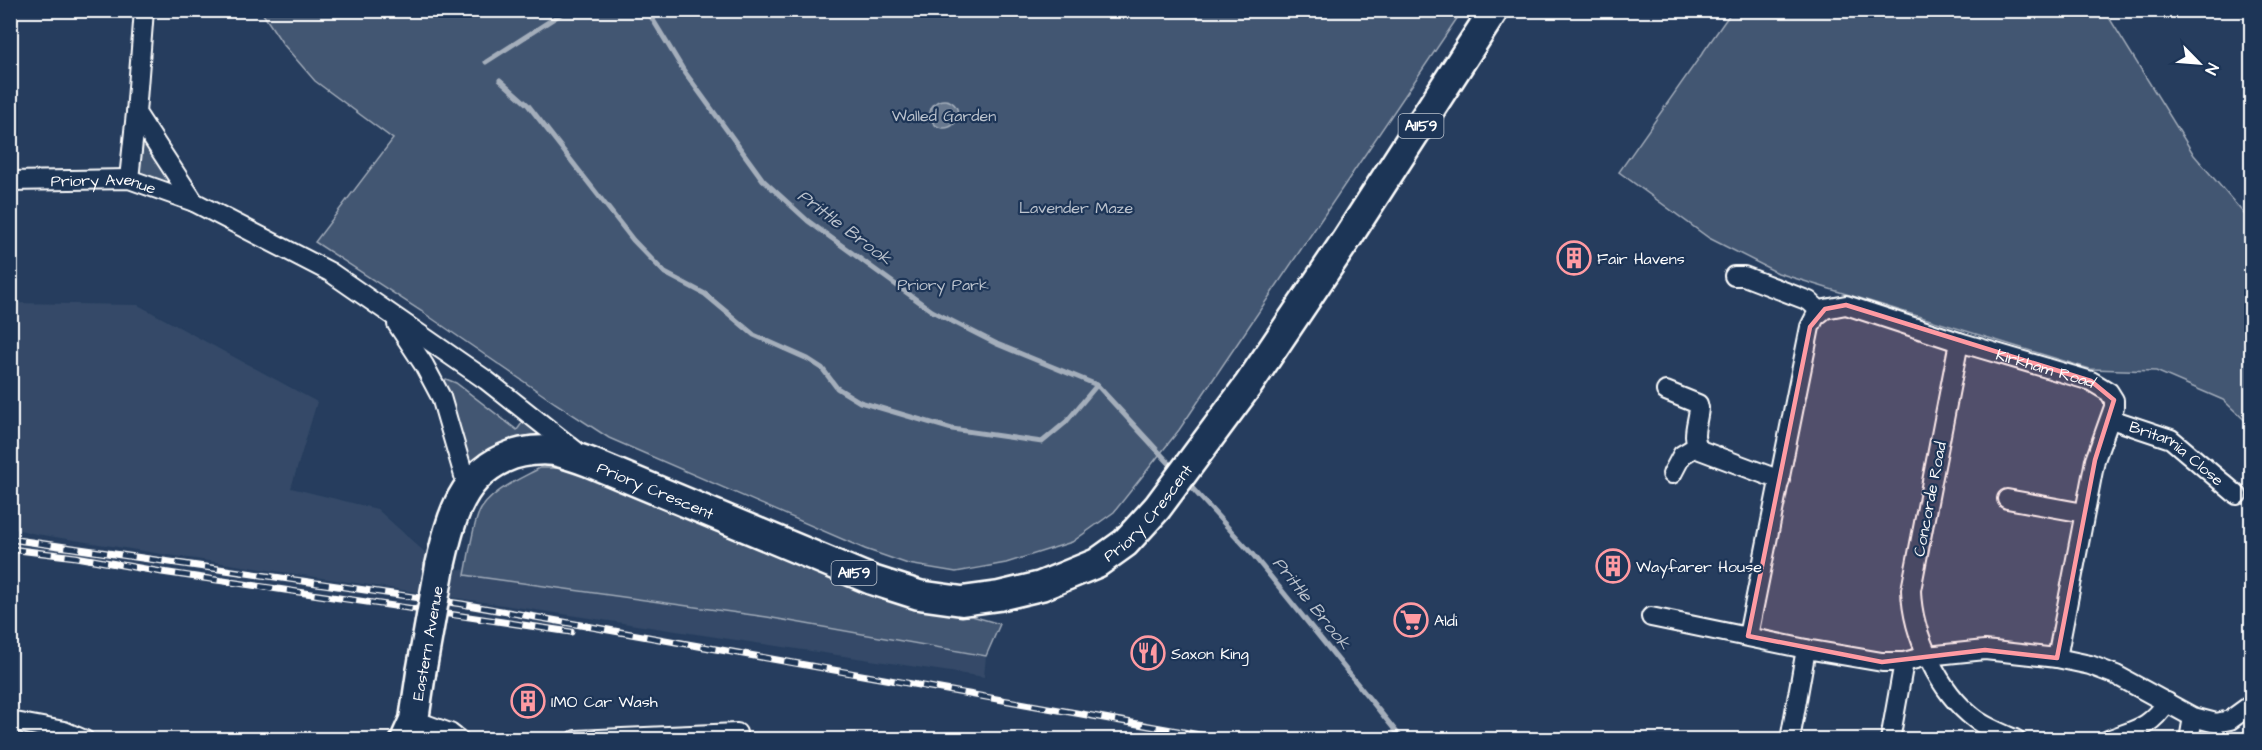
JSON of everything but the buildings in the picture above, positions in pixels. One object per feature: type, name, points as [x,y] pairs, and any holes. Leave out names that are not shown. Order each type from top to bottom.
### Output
[{"type":"main road","name":"Priory Crescent","points":[[440,566],[450,525],[467,486],[479,473],[496,461],[521,452],[552,451],[590,462],[872,580],[919,595],[962,601],[999,596],[1041,586],[1097,563],[1125,543],[1157,508],[1249,384],[1346,240],[1494,10]]},
{"type":"main road","name":"Eastern Avenue","points":[[412,733],[440,566]]},
{"type":"street","points":[[129,178],[144,10]]},
{"type":"street","name":"Priory Crescent","points":[[136,113],[194,202],[330,272],[486,380],[590,462]]},
{"type":"street","name":"Priory Avenue","points":[[10,181],[129,178],[194,202]]},
{"type":"street","points":[[1734,276],[1744,276],[1809,301],[1821,312],[1815,317],[1810,327],[1748,636]]},
{"type":"street","name":"Kirkham Road","points":[[1821,312],[1834,306],[1846,305],[1959,342],[2091,381],[2109,392],[2114,400],[2114,407],[2094,460],[2057,658]]},
{"type":"street","name":"Priory Crescent","points":[[392,317],[441,397],[467,486]]},
{"type":"street","name":"Concorde Road","points":[[1959,342],[1911,590],[1911,606],[1927,656],[1940,679],[1963,708],[1985,725],[2017,740]]},
{"type":"street","points":[[1666,391],[1698,404],[1699,414],[1694,435],[1697,446],[1705,453],[1780,480]]},
{"type":"street","name":"Britannia Close","points":[[2110,419],[2171,439],[2237,495]]},
{"type":"street","points":[[1672,474],[1682,454],[1697,446]]},
{"type":"street","points":[[2007,499],[2084,513]]},
{"type":"street","points":[[1651,617],[1882,662],[1904,662],[1927,656],[1985,650],[2057,658],[2090,665],[2116,675],[2193,717],[2216,723],[2230,720],[2252,704]]},
{"type":"street","points":[[1790,740],[1806,649]]},
{"type":"street","points":[[1890,740],[1904,662]]},
{"type":"street","points":[[2108,740],[2146,726],[2157,717],[2167,702]]},
{"type":"street","points":[[2188,740],[2193,717]]},
{"type":"street","points":[[10,721],[64,731],[86,740]]},
{"type":"street","points":[[412,733],[450,733],[459,740]]},
{"type":"street","points":[[576,740],[737,733]]},
{"type":"highlighted area","points":[[1846,305],[2091,381],[2114,400],[2095,460],[2057,658],[1985,650],[1882,662],[1748,636],[1810,327],[1825,309]]},
{"type":"shaded area","points":[[944,100],[954,104],[958,114],[954,124],[944,128],[934,124],[930,114],[934,104]]},
{"type":"shaded area","points":[[11,303],[138,305],[317,402],[291,488],[377,509],[440,566],[767,617],[986,656],[984,677],[162,554],[11,528]]},
{"type":"green space","name":"Priory Park","points":[[261,11],[1462,11],[1179,430],[1114,512],[1072,542],[1006,563],[956,572],[908,564],[865,549],[609,438],[315,242],[393,139],[315,81],[283,44]]},
{"type":"green space","points":[[1732,11],[2105,11],[2194,155],[2251,222],[2251,426],[2223,400],[2156,371],[2090,369],[1778,273],[1709,238],[1619,172]]},
{"type":"green space","points":[[136,113],[194,202],[129,179]]},
{"type":"green space","points":[[446,379],[456,383],[517,430],[525,419],[561,441],[470,467],[442,382]]},
{"type":"green space","points":[[540,468],[558,468],[586,473],[870,587],[1000,624],[986,656],[767,617],[465,575],[474,530],[482,507],[496,493]]},
{"type":"waterway","points":[[486,62],[567,10]]},
{"type":"waterway","name":"Prittle Brook","points":[[647,10],[684,71],[763,180],[808,221],[932,311],[997,344],[1097,385],[1169,463]]},
{"type":"waterway","points":[[500,80],[528,105],[633,240],[665,273],[705,294],[754,335],[808,359],[822,368],[837,388],[860,402],[952,429],[1042,442],[1066,422],[1097,385]]},
{"type":"waterway","name":"Prittle Brook","points":[[1192,488],[1253,555],[1403,740]]},
{"type":"railway","points":[[10,539],[462,604],[1228,740]]},
{"type":"railway","points":[[10,549],[571,632]]},
{"type":"place","name":"Fair Havens","points":[[1574,258]]},
{"type":"place","name":"Wayfarer House","points":[[1613,566]]},
{"type":"place","name":"Aldi","points":[[1411,620]]},
{"type":"place","name":"Saxon King","points":[[1148,653]]},
{"type":"place","name":"IMO Car Wash","points":[[528,701]]},
{"type":"park label","name":"Walled Garden","points":[[944,115]]},
{"type":"park label","name":"Lavender Maze","points":[[1076,207]]}]
